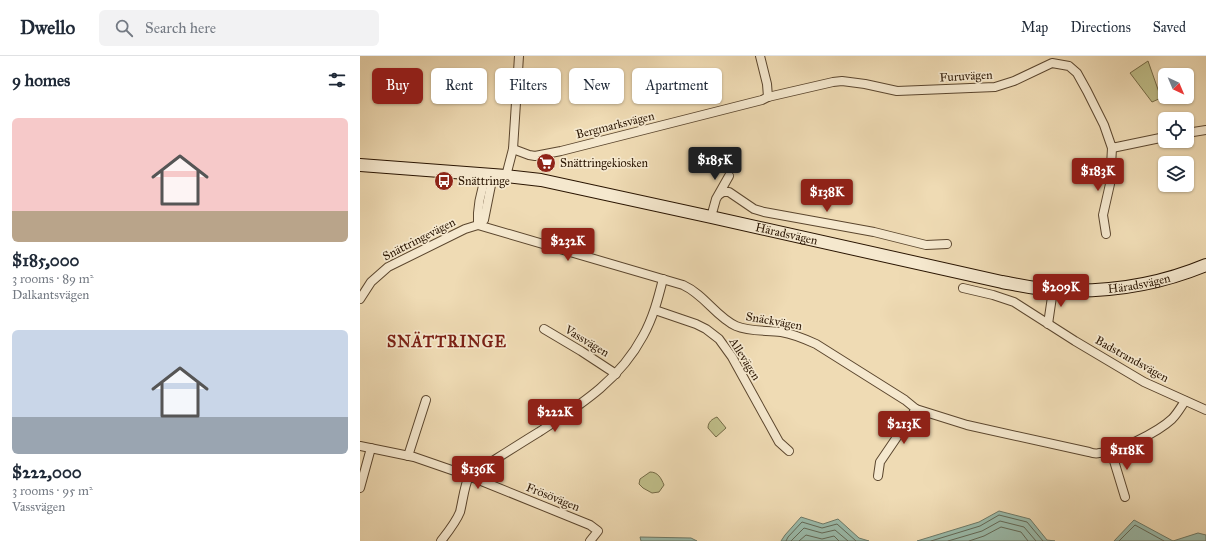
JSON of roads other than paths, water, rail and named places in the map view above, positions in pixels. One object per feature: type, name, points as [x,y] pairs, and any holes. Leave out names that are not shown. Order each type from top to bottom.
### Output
[{"type":"street","points":[[506,176],[514,150],[518,56]]},
{"type":"street","points":[[760,56],[767,84],[768,97]]},
{"type":"street","name":"Furuvägen","points":[[768,97],[842,81],[897,91],[995,87],[1014,81],[1052,63],[1069,66],[1077,73],[1104,125],[1112,148],[1110,184],[1103,215],[1106,234]]},
{"type":"street","name":"Bergmarksvägen","points":[[514,150],[535,156],[561,151],[762,100],[768,97]]},
{"type":"street","points":[[1194,132],[1206,130]]},
{"type":"street","points":[[1112,148],[1158,138]]},
{"type":"street","name":"Häradsvägen","points":[[361,165],[542,180],[711,216],[1002,282],[1053,290],[1069,291],[1130,287],[1180,275],[1206,265]]},
{"type":"street","points":[[478,225],[484,220],[490,175]]},
{"type":"street","points":[[711,216],[716,199],[729,176]]},
{"type":"street","name":"Häradsvägen","points":[[720,194],[723,192],[729,192],[754,209],[764,212],[874,232],[926,245],[947,244]]},
{"type":"street","name":"Snäckvägen","points":[[478,225],[690,288],[699,294],[726,320],[738,327],[750,330],[790,334],[816,344],[905,400],[916,409],[967,425],[1099,454],[1111,451],[1143,437],[1163,426],[1176,414],[1185,401]]},
{"type":"street","name":"Snättringevägen","points":[[360,299],[371,282],[388,267],[465,229],[478,225]]},
{"type":"street","name":"Vassvägen","points":[[469,476],[578,406],[598,392],[616,374],[643,337],[655,310],[663,279]]},
{"type":"street","name":"Badstrandsvägen","points":[[962,288],[993,295],[1014,302],[1144,382],[1206,410]]},
{"type":"street","points":[[1048,324],[1053,290]]},
{"type":"street","name":"Allevägen","points":[[655,310],[696,324],[706,329],[719,339],[732,357],[779,442],[789,451]]},
{"type":"street","name":"Vassvägen","points":[[544,329],[616,374]]},
{"type":"street","points":[[408,456],[426,400]]},
{"type":"street","points":[[878,476],[880,462],[916,409]]},
{"type":"street","name":"Frösövägen","points":[[360,446],[408,456],[469,476],[590,525],[598,531],[590,541]]},
{"type":"street","points":[[360,488],[371,448]]},
{"type":"street","points":[[1111,451],[1125,497]]},
{"type":"street","points":[[441,541],[460,512],[469,476]]},
{"type":"water","points":[[999,511],[1030,519],[1047,540],[1055,541],[917,541],[979,522]]},
{"type":"water","points":[[801,517],[823,524],[838,519],[859,538],[869,541],[781,541]]},
{"type":"water","points":[[1134,520],[1173,541],[1114,541]]},
{"type":"water","points":[[1198,533],[1206,535],[1206,541],[1173,541]]},
{"type":"water","points":[[640,537],[691,538],[697,541],[641,541]]},
{"type":"place","name":"Snättringekiosken","points":[[546,163]]},
{"type":"place","name":"Snättringe","points":[[444,181]]},
{"type":"district","name":"SNÄTTRINGE","points":[[447,341]]}]
